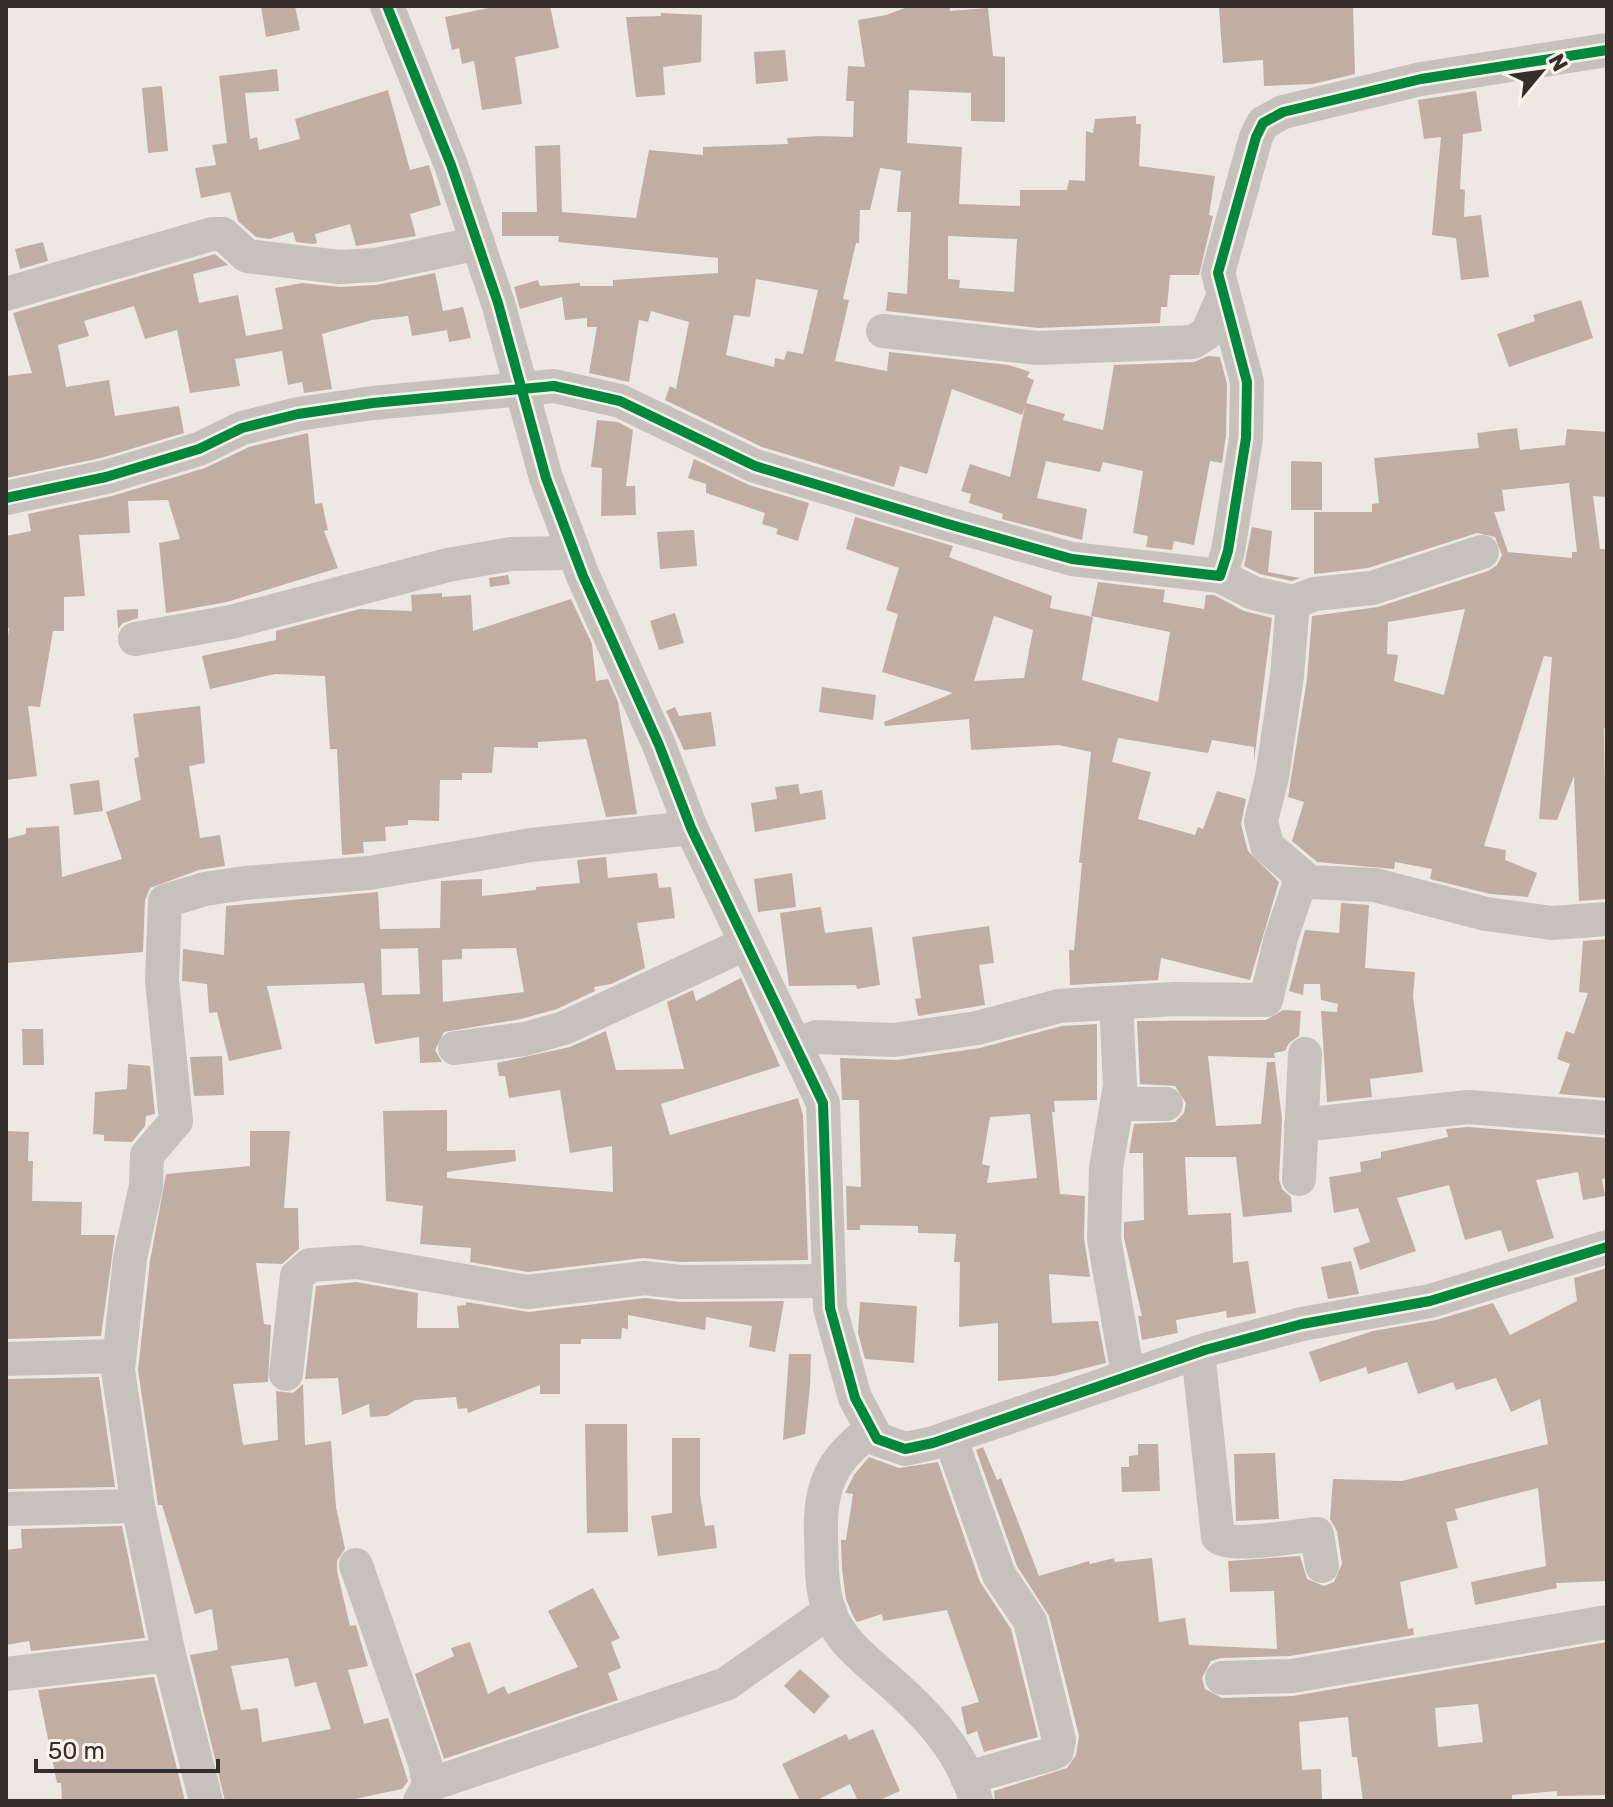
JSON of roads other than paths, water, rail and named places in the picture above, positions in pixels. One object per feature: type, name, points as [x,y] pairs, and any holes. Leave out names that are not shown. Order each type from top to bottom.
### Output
[{"type":"street","points":[[387,6],[451,165],[478,243],[546,478],[574,553],[691,828],[823,1103],[826,1125],[824,1204],[830,1308],[842,1360],[870,1431],[884,1444],[905,1449],[950,1437],[1198,1352],[1302,1324],[1430,1301],[1607,1247]]},
{"type":"street","points":[[1220,576],[1228,551],[1246,438],[1247,382],[1244,361],[1218,273],[1256,137],[1272,116],[1421,79],[1607,50]]},
{"type":"street","points":[[6,294],[212,234],[223,234],[247,256],[339,267],[375,265],[478,243]]},
{"type":"street","points":[[883,331],[1037,348],[1193,342],[1207,333],[1223,297]]},
{"type":"street","points":[[6,498],[106,477],[199,449],[242,428],[298,414],[521,389],[578,389],[620,401],[755,466],[1072,559],[1220,576],[1253,593],[1293,602],[1315,594],[1372,588],[1482,552]]},
{"type":"street","points":[[135,639],[231,622],[448,565],[511,554],[574,553]]},
{"type":"street","points":[[1293,602],[1287,676],[1272,777],[1261,821],[1267,846],[1309,882],[1375,885],[1486,914],[1552,923],[1607,919]]},
{"type":"street","points":[[206,1801],[169,1655],[138,1506],[119,1356],[130,1258],[146,1186],[147,1155],[176,1121],[162,980],[165,901],[231,885],[369,873],[531,845],[691,828]]},
{"type":"street","points":[[796,1045],[816,1037],[894,1040],[977,1028],[1059,1006],[1175,999],[1266,1000],[1281,938],[1302,876]]},
{"type":"street","points":[[455,1048],[525,1039],[564,1028],[745,944]]},
{"type":"street","points":[[1116,1004],[1120,1085],[1106,1168],[1104,1239],[1128,1375]]},
{"type":"street","points":[[1299,1179],[1305,1054]]},
{"type":"street","points":[[1117,1104],[1166,1104]]},
{"type":"street","points":[[1301,1125],[1468,1107],[1607,1118]]},
{"type":"street","points":[[286,1374],[297,1276],[310,1265],[357,1262],[527,1292],[582,1287],[622,1279],[829,1281]]},
{"type":"street","points":[[1198,1352],[1218,1537],[1224,1542],[1317,1534],[1322,1566]]},
{"type":"street","points":[[6,1359],[119,1356]]},
{"type":"street","points":[[870,1431],[834,1464],[820,1513],[824,1596],[836,1626],[858,1654],[940,1730],[972,1789],[1057,1751],[1059,1740],[1030,1621],[999,1575],[950,1437]]},
{"type":"street","points":[[6,1509],[138,1506]]},
{"type":"street","points":[[356,1565],[422,1752],[424,1793],[726,1684],[830,1611]]},
{"type":"street","points":[[1222,1678],[1292,1676],[1607,1622]]},
{"type":"street","points":[[6,1674],[169,1655]]}]
